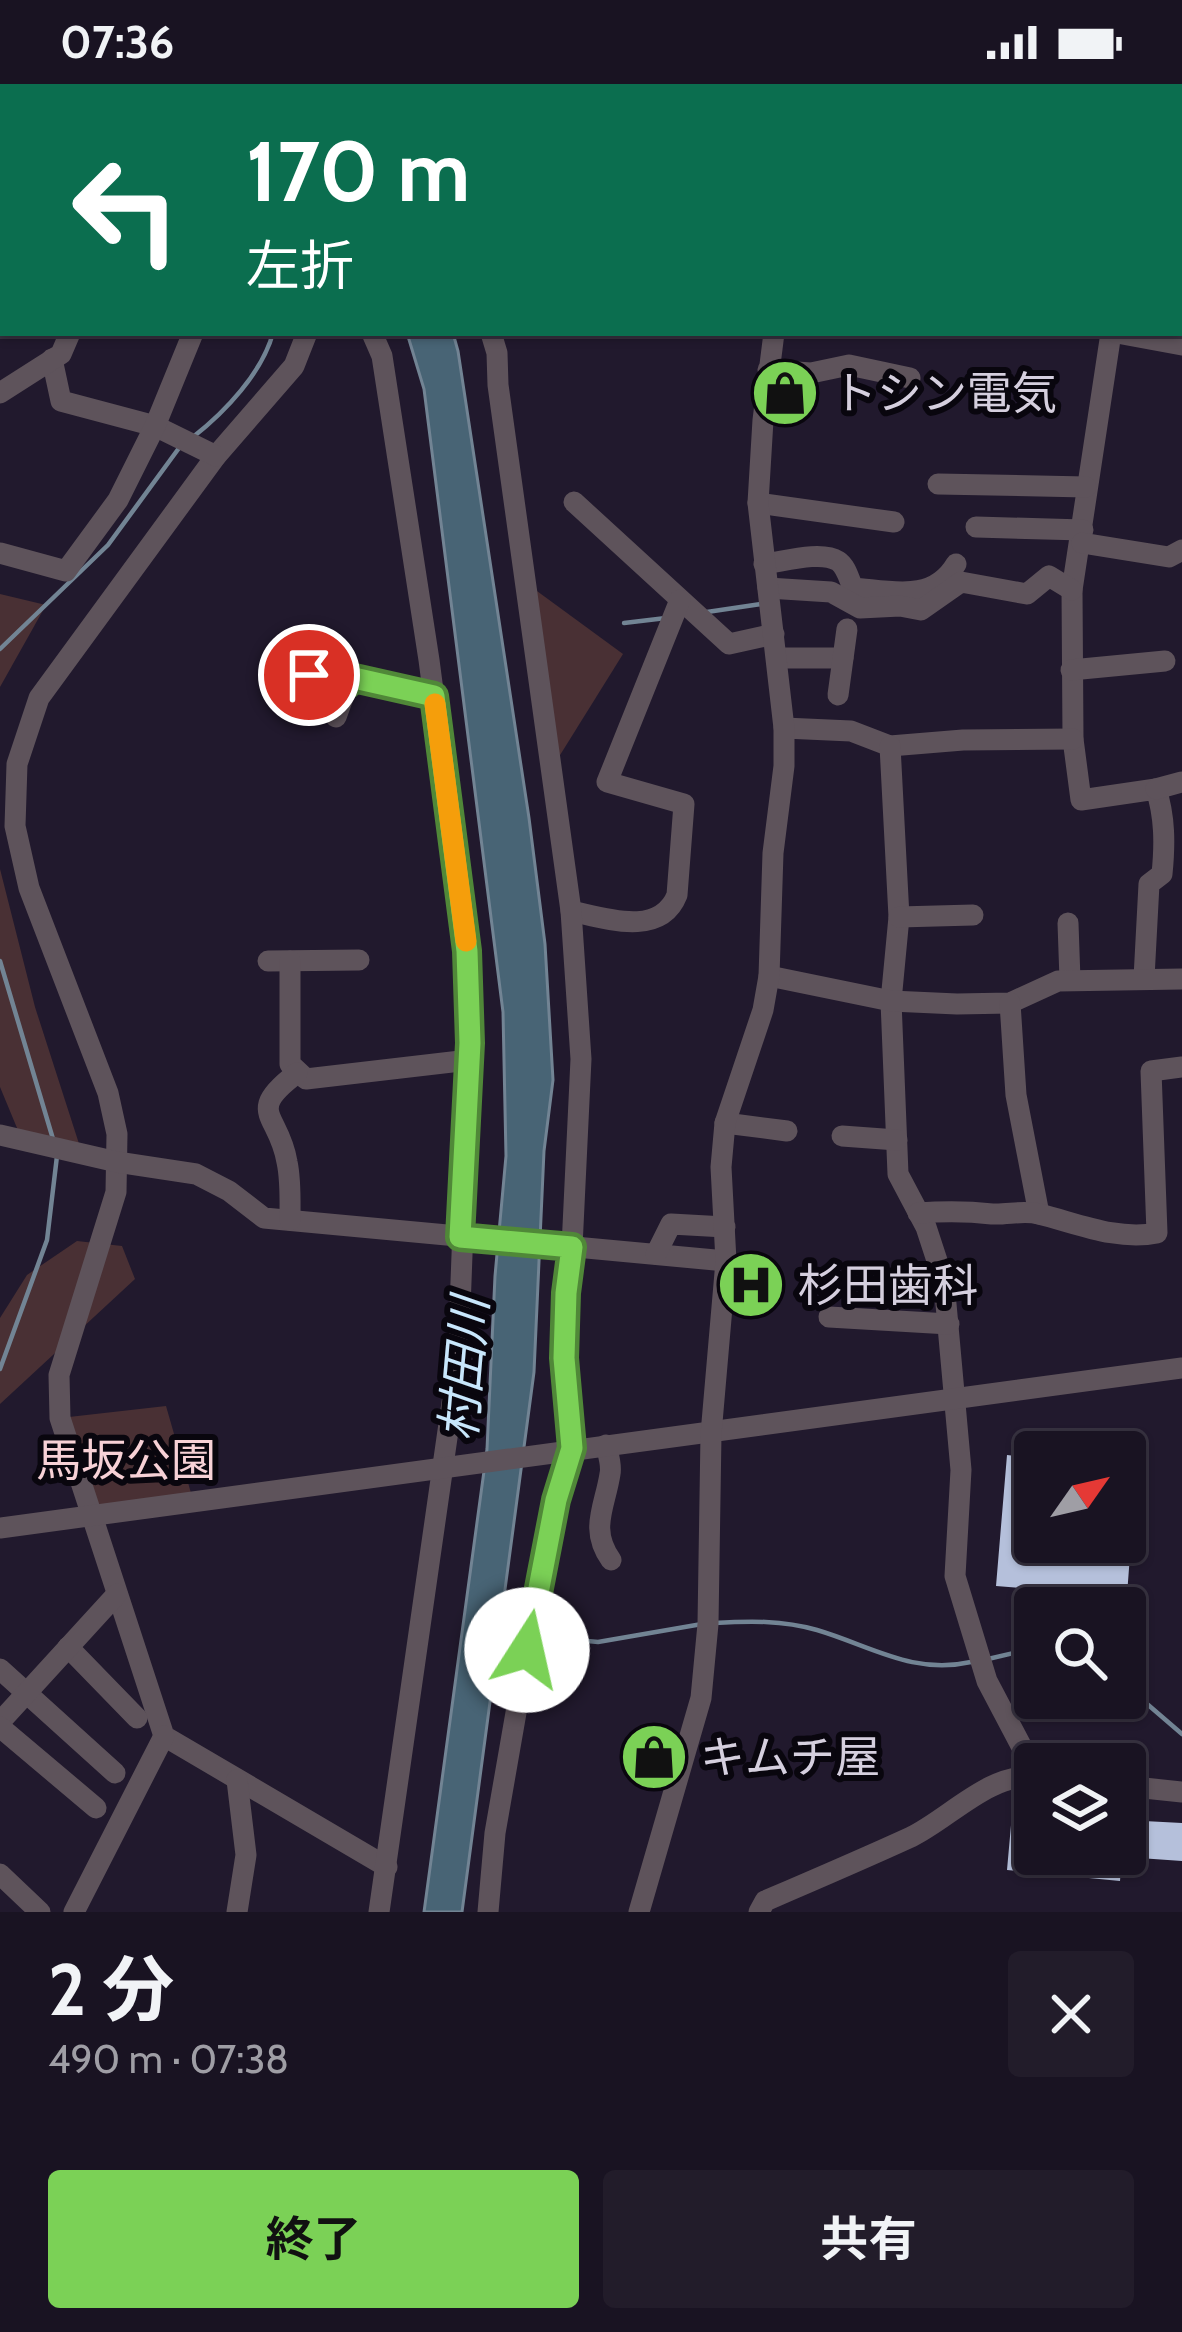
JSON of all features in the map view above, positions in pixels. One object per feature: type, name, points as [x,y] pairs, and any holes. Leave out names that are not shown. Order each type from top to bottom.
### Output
[{"type":"street","points":[[0,393],[61,354],[69,336]]},
{"type":"street","points":[[0,553],[66,571],[118,500],[192,336]]},
{"type":"street","points":[[306,336],[294,366],[216,456],[39,698],[16,764],[15,826],[24,872],[108,1093],[117,1134],[109,1220],[59,1375],[60,1418],[164,1736],[387,1867]]},
{"type":"street","points":[[373,336],[382,356],[434,696],[467,951],[469,1060],[458,1361],[380,1912]]},
{"type":"street","points":[[488,1912],[495,1833],[535,1604],[572,1448],[564,1358],[581,1059],[571,911],[492,336]]},
{"type":"street","points":[[639,1912],[701,1698],[708,1624],[711,1434],[726,1261],[721,1167],[725,1123],[763,1010],[769,976],[784,728],[758,503],[774,336]]},
{"type":"street","points":[[1113,336],[1072,590],[1073,739],[1081,800],[1182,782]]},
{"type":"street","points":[[1131,336],[1182,345]]},
{"type":"street","points":[[52,359],[61,400],[155,426],[216,456]]},
{"type":"street","points":[[768,370],[811,373],[849,365],[910,378]]},
{"type":"street","points":[[938,484],[1086,487]]},
{"type":"street","points":[[574,502],[728,644],[774,634]]},
{"type":"street","points":[[758,503],[894,522]]},
{"type":"street","points":[[976,527],[1083,536],[1169,557],[1182,550]]},
{"type":"street","points":[[764,564],[826,557],[844,568],[853,588],[921,594],[948,578],[956,564]]},
{"type":"street","points":[[768,588],[831,592],[860,608],[921,610],[961,582],[1027,595],[1049,576],[1072,590]]},
{"type":"street","points":[[571,911],[634,924],[674,905],[684,804],[607,782],[680,600]]},
{"type":"street","points":[[838,695],[847,628]]},
{"type":"street","points":[[777,658],[843,658]]},
{"type":"street","points":[[1071,670],[1165,661]]},
{"type":"street","points":[[270,666],[348,684]]},
{"type":"street","points":[[336,717],[354,678],[434,696]]},
{"type":"street","points":[[784,728],[851,731],[890,746],[1073,739]]},
{"type":"street","points":[[890,746],[899,916],[891,1001],[898,1174],[944,1282],[961,1470],[955,1576],[987,1681],[1020,1743]]},
{"type":"street","points":[[1144,978],[1149,884],[1162,874],[1165,841],[1156,789]]},
{"type":"street","points":[[899,916],[974,915]]},
{"type":"street","points":[[1069,923],[1070,980]]},
{"type":"street","points":[[359,960],[279,961],[290,1064],[296,1073],[306,1079],[469,1060]]},
{"type":"street","points":[[769,976],[891,1001],[1010,1003],[1038,987],[1070,980],[1182,979]]},
{"type":"street","points":[[1010,1003],[1016,1095],[1039,1214]]},
{"type":"street","points":[[918,1213],[975,1209],[990,1214],[1039,1214],[1085,1228],[1143,1236],[1157,1233],[1151,1071],[1182,1067]]},
{"type":"street","points":[[290,1220],[287,1160],[267,1108],[271,1093],[296,1073]]},
{"type":"street","points":[[725,1123],[787,1131]]},
{"type":"street","points":[[0,1135],[117,1162],[196,1174],[264,1217],[726,1261]]},
{"type":"street","points":[[842,1136],[897,1140]]},
{"type":"street","points":[[656,1254],[671,1224],[725,1227]]},
{"type":"street","points":[[829,1317],[949,1324]]},
{"type":"street","points":[[0,1528],[1182,1368]]},
{"type":"street","points":[[606,1445],[612,1471],[598,1528],[611,1560]]},
{"type":"street","points":[[96,1808],[0,1724],[116,1594]]},
{"type":"street","points":[[68,1647],[137,1718]]},
{"type":"street","points":[[0,1669],[115,1773]]},
{"type":"street","points":[[74,1912],[164,1736]]},
{"type":"street","points":[[237,1780],[246,1855],[237,1912]]},
{"type":"street","points":[[759,1912],[766,1901],[915,1835],[994,1785],[1014,1780]]},
{"type":"street","points":[[1146,1788],[1182,1792]]},
{"type":"street","points":[[0,1874],[40,1912]]},
{"type":"green space","points":[[526,583],[623,654],[552,768]]},
{"type":"green space","points":[[0,594],[46,605],[0,687]]},
{"type":"green space","points":[[0,869],[35,1007],[82,1153],[22,1140],[0,1087]]},
{"type":"green space","points":[[77,1241],[122,1246],[135,1279],[0,1404],[0,1318],[27,1275]]},
{"type":"green space","name":"馬坂公園","points":[[166,1406],[193,1500],[90,1514],[60,1418]]},
{"type":"water","points":[[408,336],[454,336],[529,818],[545,944],[553,1080],[544,1151],[534,1372],[462,1912],[424,1912],[487,1449],[506,1156],[503,1012],[424,389]]},
{"type":"building","points":[[1007,1455],[1014,1456],[1014,1563],[1129,1563],[1128,1587],[996,1586]]},
{"type":"building","points":[[1012,1814],[1014,1814],[1014,1871],[1007,1870]]},
{"type":"building","points":[[1146,1821],[1182,1823],[1182,1861],[1146,1858]]},
{"type":"building","points":[[1058,1875],[1120,1875],[1120,1881]]},
{"type":"waterway","points":[[193,437],[241,391],[272,336]]},
{"type":"waterway","points":[[0,649],[108,545],[179,448]]},
{"type":"waterway","points":[[707,612],[761,604]]},
{"type":"waterway","points":[[624,623],[666,618]]},
{"type":"waterway","points":[[0,961],[53,1139]]},
{"type":"waterway","points":[[0,1369],[47,1240],[57,1156]]},
{"type":"waterway","points":[[714,1623],[791,1624],[911,1662],[971,1662]]},
{"type":"waterway","points":[[536,1636],[598,1642],[702,1624]]},
{"type":"waterway","points":[[495,1625],[525,1633]]},
{"type":"waterway","points":[[988,1659],[1014,1653]]},
{"type":"waterway","points":[[1146,1703],[1182,1734]]},
{"type":"slow traffic","points":[[435,704],[466,941]]},
{"type":"place","name":"トシン電気","points":[[785,393]]},
{"type":"place","name":"杉田歯科","points":[[751,1285]]},
{"type":"place","name":"キムチ屋","points":[[654,1757]]},
{"type":"route","points":[[309,675],[348,684],[354,678],[434,696],[467,951],[470,1043],[460,1237],[572,1247],[564,1358],[572,1448],[556,1500],[527,1650]]},
{"type":"water label","name":"村田川","points":[[464,1369]]}]
